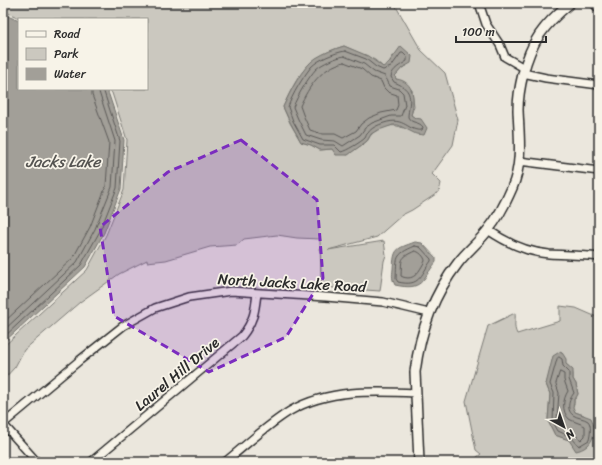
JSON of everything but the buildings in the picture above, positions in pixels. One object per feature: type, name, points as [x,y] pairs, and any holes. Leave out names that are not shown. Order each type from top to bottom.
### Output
[{"type":"street","points":[[479,3],[486,24],[506,57],[524,70],[546,78],[599,85]]},
{"type":"street","points":[[419,462],[415,372],[424,326],[441,288],[469,250],[496,219],[512,187],[519,161],[520,144],[518,100],[530,49],[541,32],[570,3]]},
{"type":"street","points":[[595,3],[599,8]]},
{"type":"street","points":[[519,161],[599,172]]},
{"type":"street","points":[[488,230],[502,240],[532,251],[550,254],[599,257]]},
{"type":"street","name":"North Jacks Lake Road","points":[[3,424],[109,337],[140,316],[155,308],[189,297],[215,292],[231,291],[382,302],[429,314]]},
{"type":"street","name":"Laurel Hill Drive","points":[[91,462],[242,336],[252,321],[255,312],[257,293]]},
{"type":"street","points":[[225,462],[279,418],[297,407],[318,399],[352,392],[416,393]]},
{"type":"street","points":[[3,424],[37,462]]},
{"type":"highlighted area","points":[[241,140],[317,200],[323,278],[286,337],[209,372],[114,316],[100,227],[168,172]]},
{"type":"green space","points":[[3,3],[394,3],[421,50],[445,73],[458,120],[453,145],[432,174],[441,183],[439,192],[402,215],[377,237],[328,250],[384,241],[386,255],[380,291],[321,287],[320,239],[277,235],[244,239],[237,245],[210,247],[166,260],[147,262],[147,260],[119,274],[80,302],[24,350],[15,367],[3,380],[3,347],[87,270],[106,235],[124,190],[127,140],[110,90],[148,90],[148,18],[20,18],[3,11]],"holes":[[[344,46],[375,60],[383,67],[388,64],[393,56],[407,66],[402,68],[395,76],[396,79],[412,90],[414,106],[411,115],[415,118],[403,128],[399,126],[387,126],[378,129],[367,141],[348,155],[335,152],[332,149],[320,150],[301,142],[283,107],[299,76],[313,61],[332,50]]]},
{"type":"green space","points":[[560,306],[576,308],[599,318],[599,462],[479,462],[476,458],[481,454],[476,450],[466,401],[488,326],[515,313],[515,326],[517,334],[560,321]],"holes":[[[566,364],[573,372],[573,379],[576,384],[578,394],[574,399],[572,407],[575,412],[584,415],[594,430],[594,437],[572,444],[569,440],[555,435],[548,419],[550,394],[546,384],[549,376]]]},
{"type":"water","name":"Jacks Lake","points":[[3,14],[18,21],[18,90],[106,90],[124,140],[121,189],[104,233],[85,267],[3,343]]},
{"type":"water","points":[[344,46],[368,56],[383,67],[388,64],[401,46],[412,56],[411,63],[402,68],[395,76],[396,79],[407,84],[412,92],[413,104],[411,115],[415,118],[421,119],[427,128],[424,135],[416,134],[398,125],[393,125],[371,134],[367,141],[348,155],[336,155],[332,149],[320,150],[301,142],[283,107],[297,80],[311,62],[322,54]]},
{"type":"water","points":[[415,242],[422,243],[436,258],[436,262],[420,283],[411,287],[395,285],[392,276],[395,253],[400,248]]},
{"type":"water","points":[[561,351],[566,359],[566,364],[573,370],[573,379],[576,384],[578,394],[574,399],[573,407],[575,412],[591,418],[594,429],[594,434],[590,443],[586,447],[576,451],[569,440],[555,435],[548,419],[550,394],[546,384],[553,356]]}]
